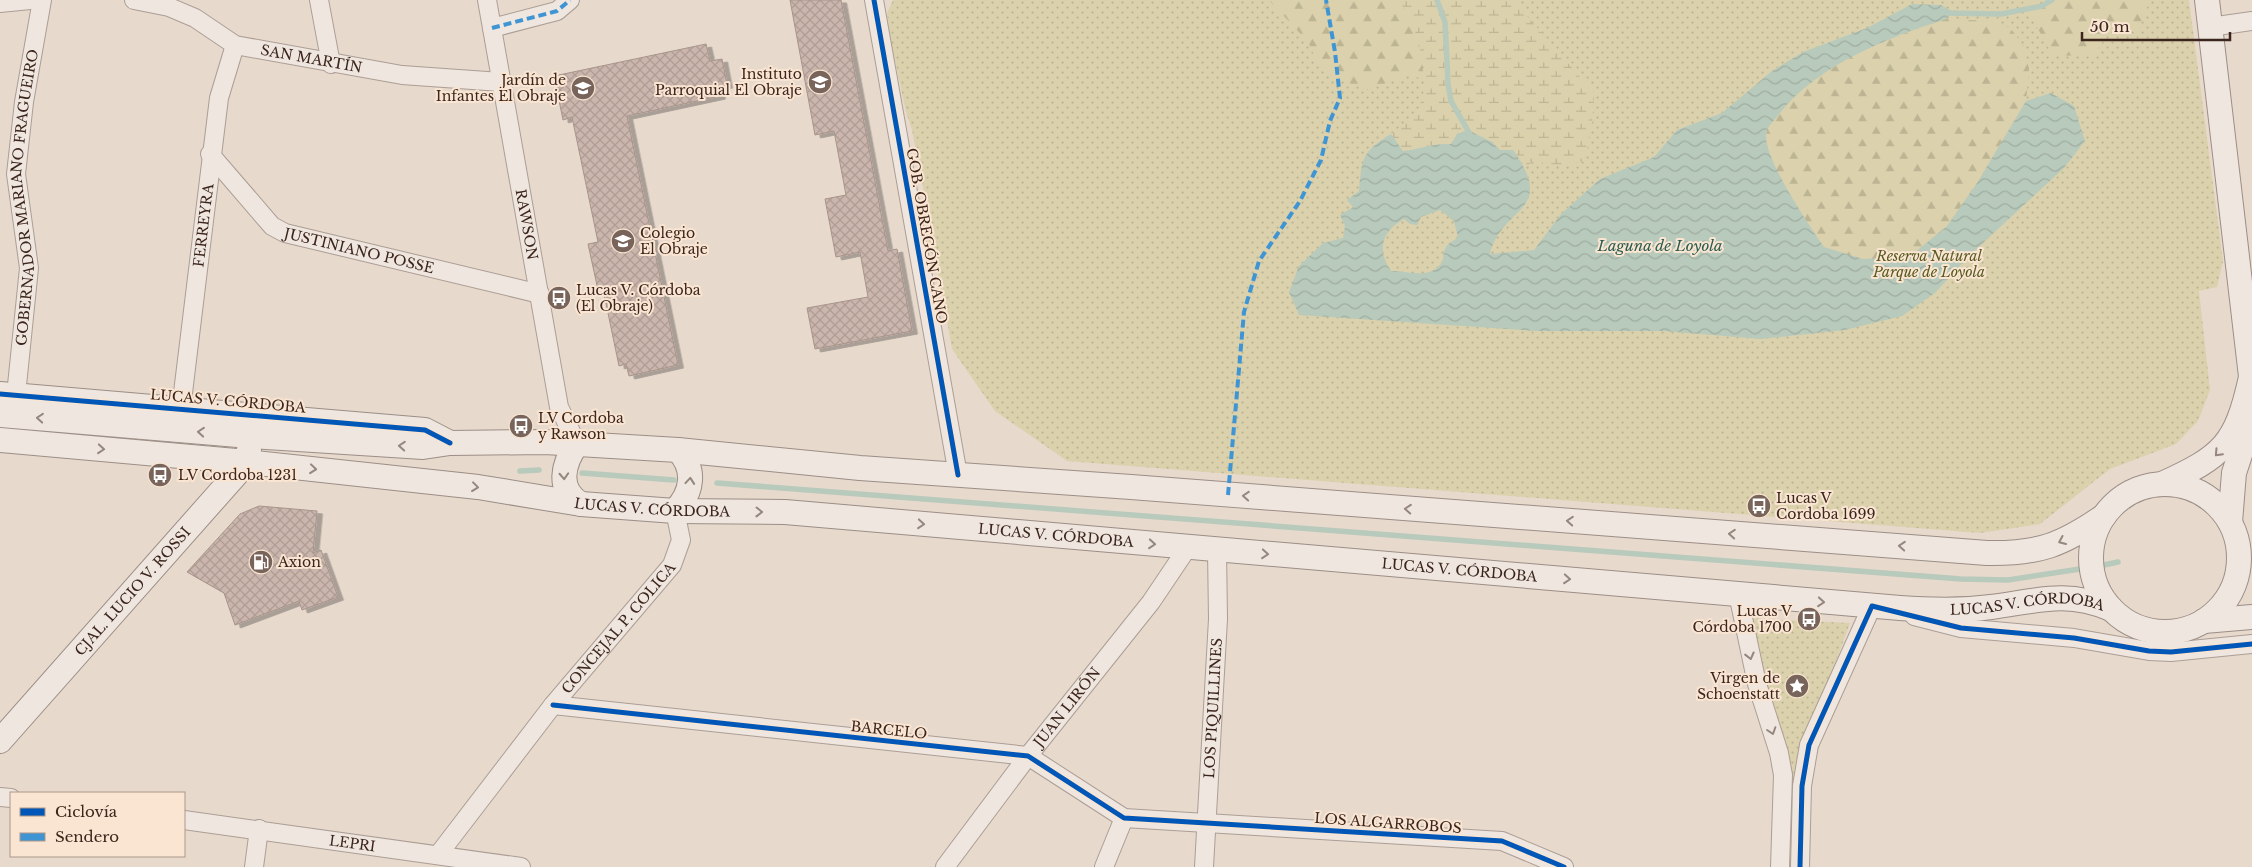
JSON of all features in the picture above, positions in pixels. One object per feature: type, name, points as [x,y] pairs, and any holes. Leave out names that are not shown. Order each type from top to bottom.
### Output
[{"type":"main road","points":[[2162,484],[2200,467],[2221,450],[2239,419],[2252,381],[2207,0]]},
{"type":"main road","name":"LUCAS V. CÓRDOBA","points":[[8,394],[424,430],[450,443]]},
{"type":"main road","name":"LUCAS V. CÓRDOBA","points":[[0,415],[250,436],[423,447],[450,443],[577,444],[678,450],[860,468],[1987,553],[2038,550],[2080,533],[2104,516],[2125,496],[2143,487],[2162,484],[2182,486],[2200,492],[2216,504],[2252,553]]},
{"type":"main road","points":[[2232,527],[2234,473],[2252,418]]},
{"type":"main road","points":[[247,462],[250,436]]},
{"type":"main road","name":"LUCAS V. CÓRDOBA","points":[[0,440],[247,462],[478,487],[581,504],[675,511],[785,512],[1872,606],[1967,610],[2066,597],[2096,602],[2111,609],[2129,623],[2156,631],[2183,630],[2204,621],[2221,606],[2233,587],[2238,566],[2232,527]]},
{"type":"main road","points":[[577,444],[564,466],[564,476],[573,500],[581,504]]},
{"type":"main road","points":[[675,511],[688,492],[691,474],[685,457],[678,450]]},
{"type":"main road","name":"CJAL. LUCIO V. ROSSI","points":[[0,740],[247,462]]},
{"type":"main road","name":"LUCAS V. CÓRDOBA","points":[[2104,516],[2095,534],[2091,563],[2095,582],[2111,609]]},
{"type":"main road","name":"LUCAS V. CÓRDOBA","points":[[2204,621],[2252,617]]},
{"type":"street","points":[[0,3],[30,0]]},
{"type":"street","name":"GOBERNADOR MARIANO FRAGUEIRO","points":[[8,394],[29,268],[16,174],[24,102],[42,0]]},
{"type":"street","name":"SAN MARTÍN","points":[[134,0],[169,7],[195,18],[235,46],[402,76],[501,82]]},
{"type":"street","points":[[319,0],[331,64]]},
{"type":"street","name":"RAWSON","points":[[487,0],[559,407],[577,444]]},
{"type":"street","points":[[492,28],[557,11],[570,0]]},
{"type":"street","name":"GOB. OBREGÓN CANO","points":[[874,0],[958,475]]},
{"type":"street","points":[[2210,27],[2252,21]]},
{"type":"street","name":"FERREYRA","points":[[181,408],[210,154],[219,98],[235,46]]},
{"type":"street","name":"JUSTINIANO POSSE","points":[[210,154],[272,226],[284,233],[540,294]]},
{"type":"street","name":"CONCEJAL P. COLICA","points":[[438,855],[553,705],[672,565],[681,540],[675,511]]},
{"type":"street","name":"JUAN LIRÓN","points":[[945,867],[1028,756],[1151,602],[1188,547]]},
{"type":"street","name":"LOS PIQUILLINES","points":[[1204,867],[1205,822],[1218,620],[1217,550]]},
{"type":"street","points":[[1738,594],[1757,684],[1779,752],[1783,775],[1780,867]]},
{"type":"street","points":[[1800,867],[1802,786],[1809,745],[1872,606],[1962,628],[2074,638],[2149,652],[2171,652],[2252,644]]},
{"type":"street","name":"BARCELO","points":[[553,705],[1028,756],[1124,818]]},
{"type":"street","points":[[1104,867],[1124,818],[1205,822]]},
{"type":"street","name":"LEPRI","points":[[185,820],[521,867]]},
{"type":"street","name":"LOS ALGARROBOS","points":[[1205,822],[1502,841],[1564,867]]},
{"type":"street","points":[[254,867],[258,830]]},
{"type":"green space","name":"Reserva Natural Parque de Loyola","points":[[893,0],[2189,0],[2223,261],[2217,287],[2199,291],[2210,390],[2198,421],[2176,444],[2110,469],[2040,524],[1980,533],[1067,461],[995,411],[952,349],[935,256],[927,250],[924,193],[912,130],[906,112],[890,38],[887,13]]},
{"type":"green space","points":[[1269,0],[1405,0],[1412,7],[1431,79],[1406,76],[1367,90],[1327,74],[1318,63],[1308,42]]},
{"type":"green space","points":[[1396,0],[1513,0],[1594,93],[1592,126],[1585,160],[1564,166],[1533,162],[1525,167],[1513,150],[1500,150],[1492,142],[1468,130],[1457,134],[1451,144],[1433,145],[1403,151],[1391,134],[1417,115],[1425,87],[1421,53],[1410,13]]},
{"type":"green space","points":[[2022,0],[2150,0],[2138,30],[2115,24],[2093,55],[2053,56]]},
{"type":"green space","points":[[1946,19],[1992,21],[2010,28],[2024,46],[2029,69],[2026,101],[1977,183],[1947,226],[1909,257],[1863,259],[1824,248],[1789,193],[1773,162],[1766,136],[1769,127],[1795,96],[1834,67],[1878,44]]},
{"type":"green space","points":[[1750,618],[1850,623],[1827,686],[1792,867],[1786,867],[1786,746],[1766,683]]},
{"type":"water","name":"Laguna de Loyola","points":[[1912,4],[1941,5],[1953,12],[1946,19],[1878,44],[1834,67],[1795,96],[1769,127],[1766,133],[1768,147],[1780,177],[1824,247],[1863,259],[1909,257],[1947,226],[1977,183],[2026,101],[2051,93],[2074,106],[2085,141],[2064,168],[1971,254],[1935,293],[1902,316],[1845,330],[1761,339],[1663,331],[1536,331],[1299,315],[1289,292],[1299,266],[1323,243],[1343,238],[1345,226],[1340,215],[1353,207],[1347,200],[1359,191],[1361,171],[1365,157],[1374,146],[1391,134],[1403,151],[1433,145],[1451,144],[1457,134],[1468,130],[1492,142],[1500,150],[1513,150],[1525,171],[1530,186],[1528,198],[1522,208],[1496,238],[1490,254],[1534,250],[1561,214],[1600,179],[1654,157],[1677,130],[1722,113],[1772,71],[1803,52],[1867,28]],"holes":[[[1440,210],[1454,221],[1458,237],[1444,250],[1442,262],[1437,268],[1425,273],[1391,271],[1386,263],[1383,248],[1386,235],[1397,224],[1404,219],[1410,224],[1417,225],[1421,217]]]},
{"type":"building","points":[[790,0],[841,0],[888,251],[897,249],[912,331],[815,349],[807,308],[868,297],[860,252],[836,257],[825,199],[846,195],[834,131],[815,135]]},
{"type":"building","points":[[706,44],[710,61],[722,59],[727,85],[718,87],[720,96],[627,116],[678,365],[629,376],[626,364],[619,366],[603,289],[598,290],[588,244],[598,242],[572,117],[563,120],[554,76]]},
{"type":"building","name":"Axion","points":[[259,506],[317,511],[313,553],[321,550],[338,597],[302,610],[299,601],[235,625],[224,593],[187,572],[240,514]]},
{"type":"waterway","points":[[1437,0],[1445,22],[1448,84],[1451,101],[1471,136]]},
{"type":"waterway","points":[[1947,13],[2001,14],[2042,6],[2052,0]]},
{"type":"waterway","points":[[520,471],[539,470]]},
{"type":"waterway","points":[[582,473],[674,480]]},
{"type":"waterway","points":[[717,483],[1961,579],[2008,580],[2080,569]]},
{"type":"waterway","points":[[2104,565],[2118,562]]},
{"type":"marked path","points":[[492,28],[557,11],[570,0]]},
{"type":"marked path","points":[[1228,495],[1244,312],[1259,261],[1300,201],[1321,160],[1330,121],[1340,98],[1335,52],[1326,0]]},
{"type":"cycle path","points":[[874,0],[958,475]]},
{"type":"cycle path","points":[[0,394],[425,430],[450,443]]},
{"type":"cycle path","points":[[1800,867],[1802,786],[1809,745],[1872,606],[1961,628],[2074,638],[2149,651],[2171,652],[2252,644]]},
{"type":"cycle path","points":[[553,705],[1028,756],[1124,818],[1502,841],[1564,867]]},
{"type":"place","name":"Instituto Parroquial El Obraje","points":[[820,82]]},
{"type":"place","name":"Jardín de Infantes El Obraje","points":[[583,88]]},
{"type":"place","name":"Colegio El Obraje","points":[[623,241]]},
{"type":"place","name":"Lucas V. Córdoba (El Obraje)","points":[[559,298]]},
{"type":"place","name":"LV Cordoba y Rawson","points":[[521,426]]},
{"type":"place","name":"LV Cordoba 1231","points":[[160,475]]},
{"type":"place","name":"Lucas V Cordoba 1699","points":[[1759,506]]},
{"type":"place","name":"Axion","points":[[261,562]]},
{"type":"place","name":"Lucas V Córdoba 1700","points":[[1809,619]]},
{"type":"place","name":"Virgen de Schoenstatt","points":[[1797,686]]}]
